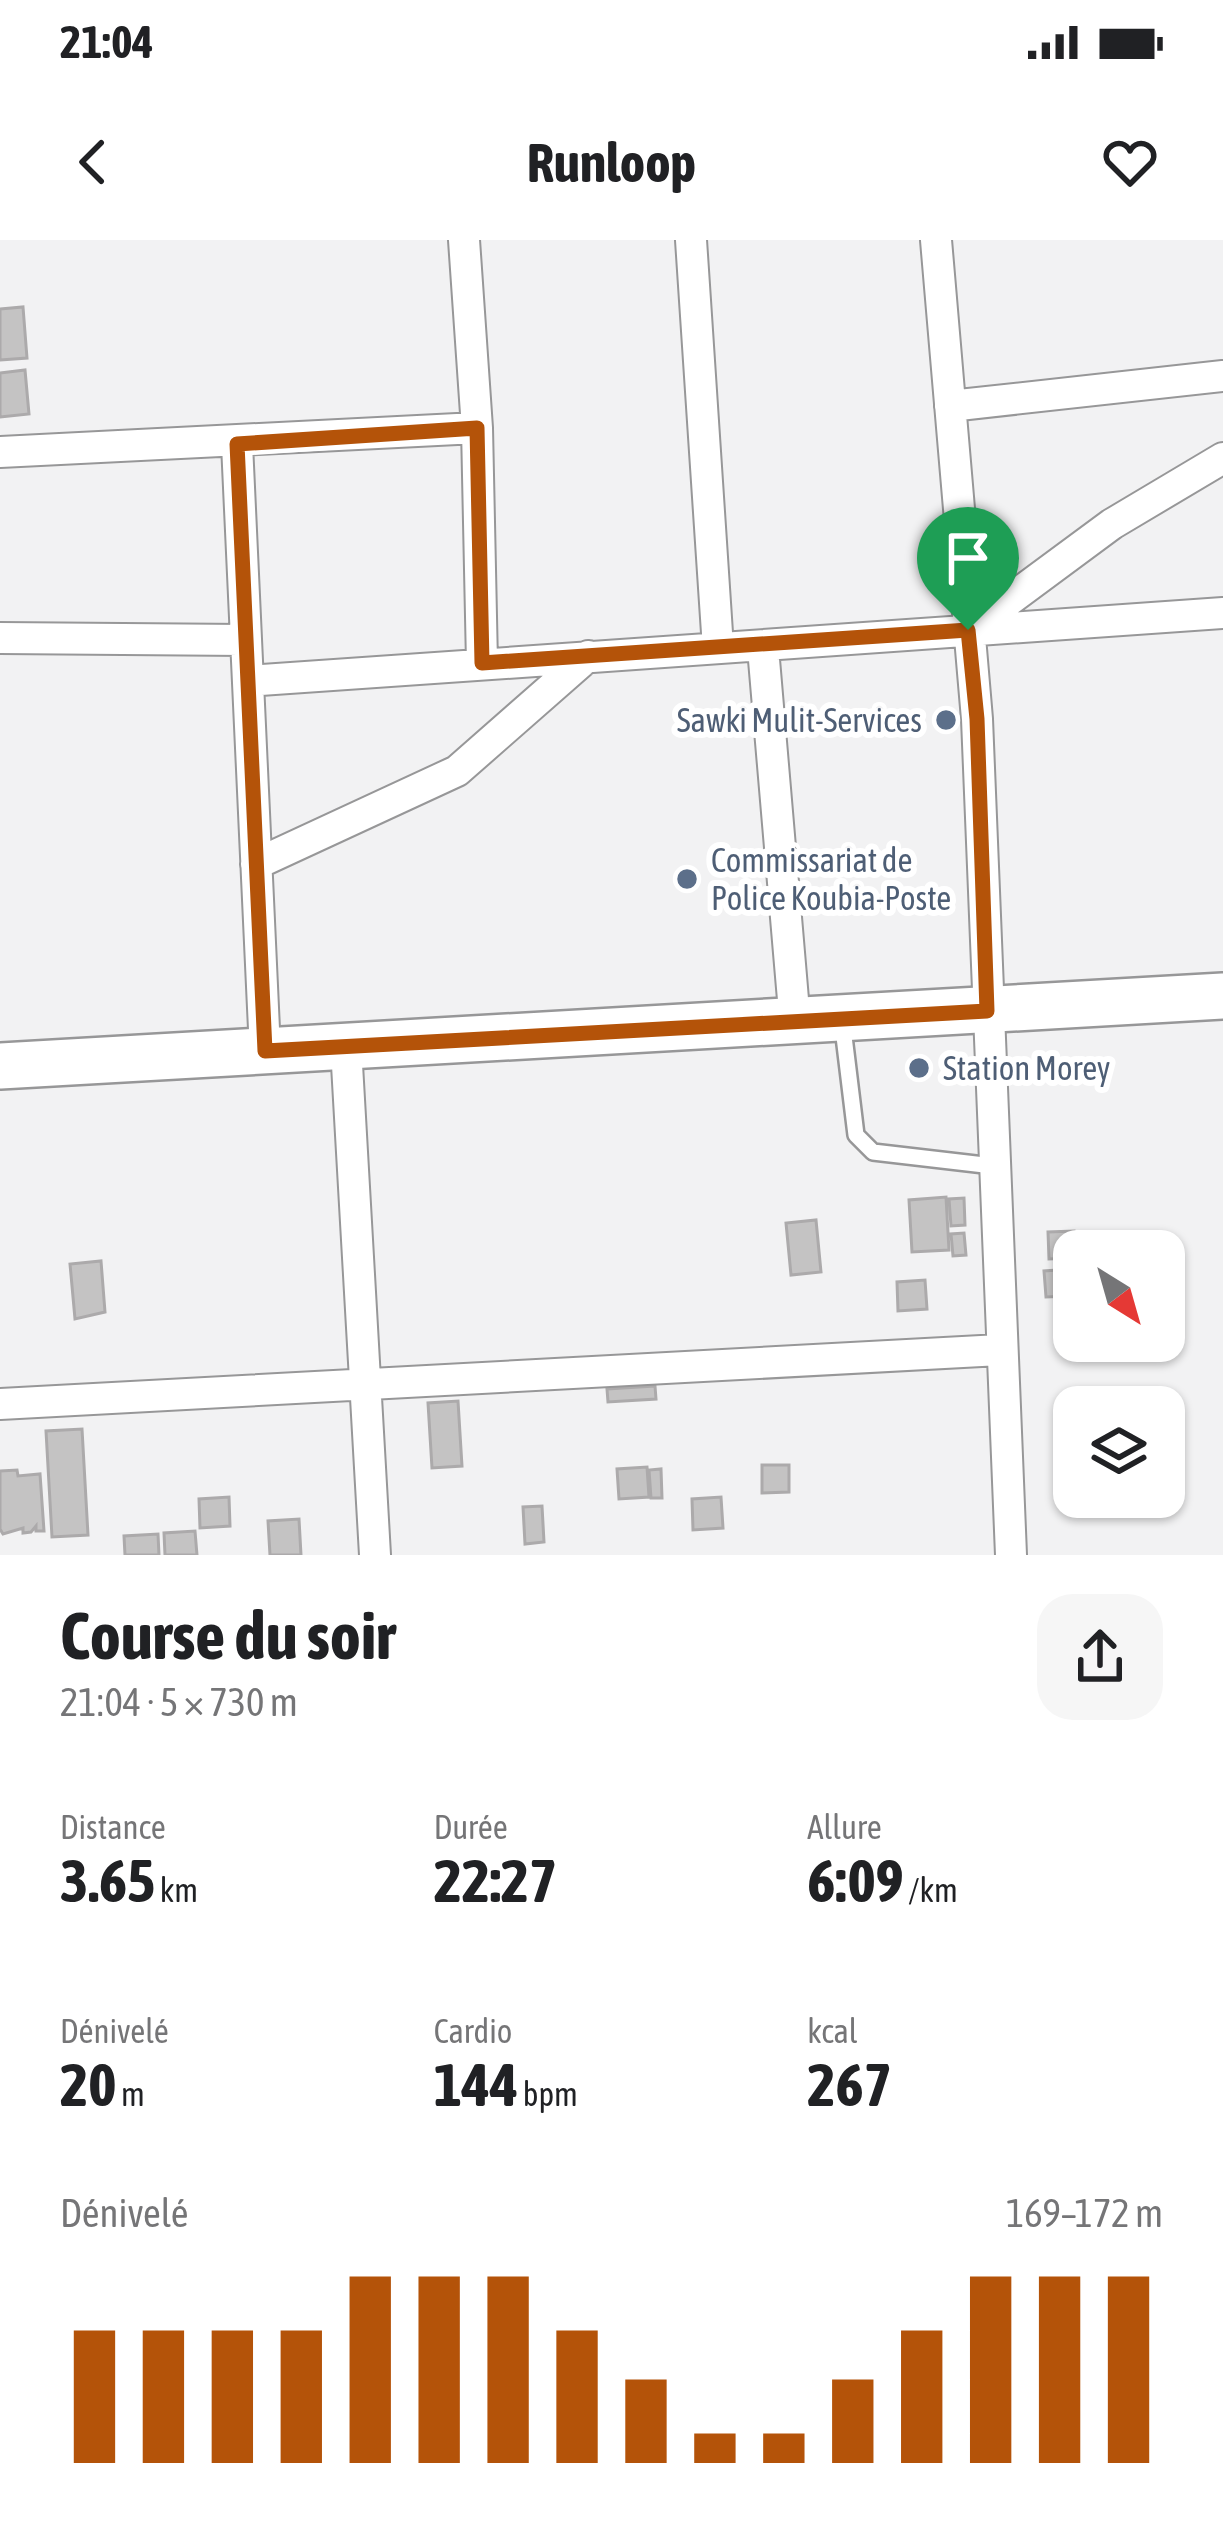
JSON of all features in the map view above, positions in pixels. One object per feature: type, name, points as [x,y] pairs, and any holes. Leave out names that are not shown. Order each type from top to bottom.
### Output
[{"type":"main road","points":[[0,1066],[1223,996]]},
{"type":"street","points":[[464,240],[477,428],[482,663]]},
{"type":"street","points":[[691,240],[718,648]]},
{"type":"street","points":[[936,240],[977,719],[1011,1555]]},
{"type":"street","points":[[950,406],[1223,376]]},
{"type":"street","points":[[0,452],[237,444],[477,428]]},
{"type":"street","points":[[237,444],[265,1051]]},
{"type":"street","points":[[968,630],[1112,524],[1223,458]]},
{"type":"street","points":[[248,681],[1223,613]]},
{"type":"street","points":[[0,638],[245,640]]},
{"type":"street","points":[[763,648],[795,1023]]},
{"type":"street","points":[[256,863],[457,771],[588,656]]},
{"type":"street","points":[[346,1047],[375,1555]]},
{"type":"street","points":[[0,1404],[1000,1350]]},
{"type":"lane","points":[[842,1020],[856,1135],[865,1146],[873,1152],[993,1166]]},
{"type":"building","points":[[23,307],[27,358],[0,360],[0,309]]},
{"type":"building","points":[[25,370],[29,414],[0,417],[0,373]]},
{"type":"building","points":[[946,1197],[949,1250],[912,1252],[909,1200]]},
{"type":"building","points":[[964,1198],[965,1225],[951,1226],[949,1199]]},
{"type":"building","points":[[816,1220],[821,1272],[791,1275],[786,1223]]},
{"type":"building","points":[[1048,1232],[1053,1232],[1053,1259],[1049,1259]]},
{"type":"building","points":[[964,1233],[966,1255],[953,1256],[951,1234]]},
{"type":"building","points":[[101,1261],[105,1312],[75,1319],[70,1264]]},
{"type":"building","points":[[1053,1270],[1053,1297],[1046,1297],[1044,1271]]},
{"type":"building","points":[[925,1280],[927,1309],[898,1311],[897,1282]]},
{"type":"building","points":[[655,1386],[656,1399],[608,1402],[607,1389]]},
{"type":"building","points":[[458,1401],[462,1466],[432,1468],[428,1403]]},
{"type":"building","points":[[82,1429],[88,1535],[52,1537],[46,1431]]},
{"type":"building","points":[[762,1465],[789,1465],[789,1492],[762,1493]]},
{"type":"building","points":[[647,1467],[649,1497],[619,1499],[617,1469]]},
{"type":"building","points":[[661,1469],[662,1498],[651,1498],[649,1470]]},
{"type":"building","points":[[17,1470],[18,1476],[40,1474],[44,1531],[36,1531],[36,1526],[31,1532],[23,1533],[23,1528],[3,1534],[0,1529],[0,1471]]},
{"type":"building","points":[[229,1497],[230,1526],[200,1528],[199,1499]]},
{"type":"building","points":[[721,1497],[723,1528],[693,1530],[692,1499]]},
{"type":"building","points":[[542,1506],[544,1542],[525,1544],[523,1507]]},
{"type":"building","points":[[299,1519],[301,1555],[270,1555],[268,1521]]},
{"type":"building","points":[[195,1531],[197,1555],[165,1555],[164,1533]]},
{"type":"building","points":[[158,1534],[159,1555],[125,1555],[124,1536]]},
{"type":"place","name":"Sawki Mulit-Services","points":[[946,720]]},
{"type":"place","name":"Commissariat de Police Koubia-Poste","points":[[687,879]]},
{"type":"place","name":"Station Morey","points":[[919,1068]]},
{"type":"route","points":[[477,428],[482,663],[763,648],[968,630],[977,719],[987,1011],[265,1051],[237,444],[477,428]]}]
